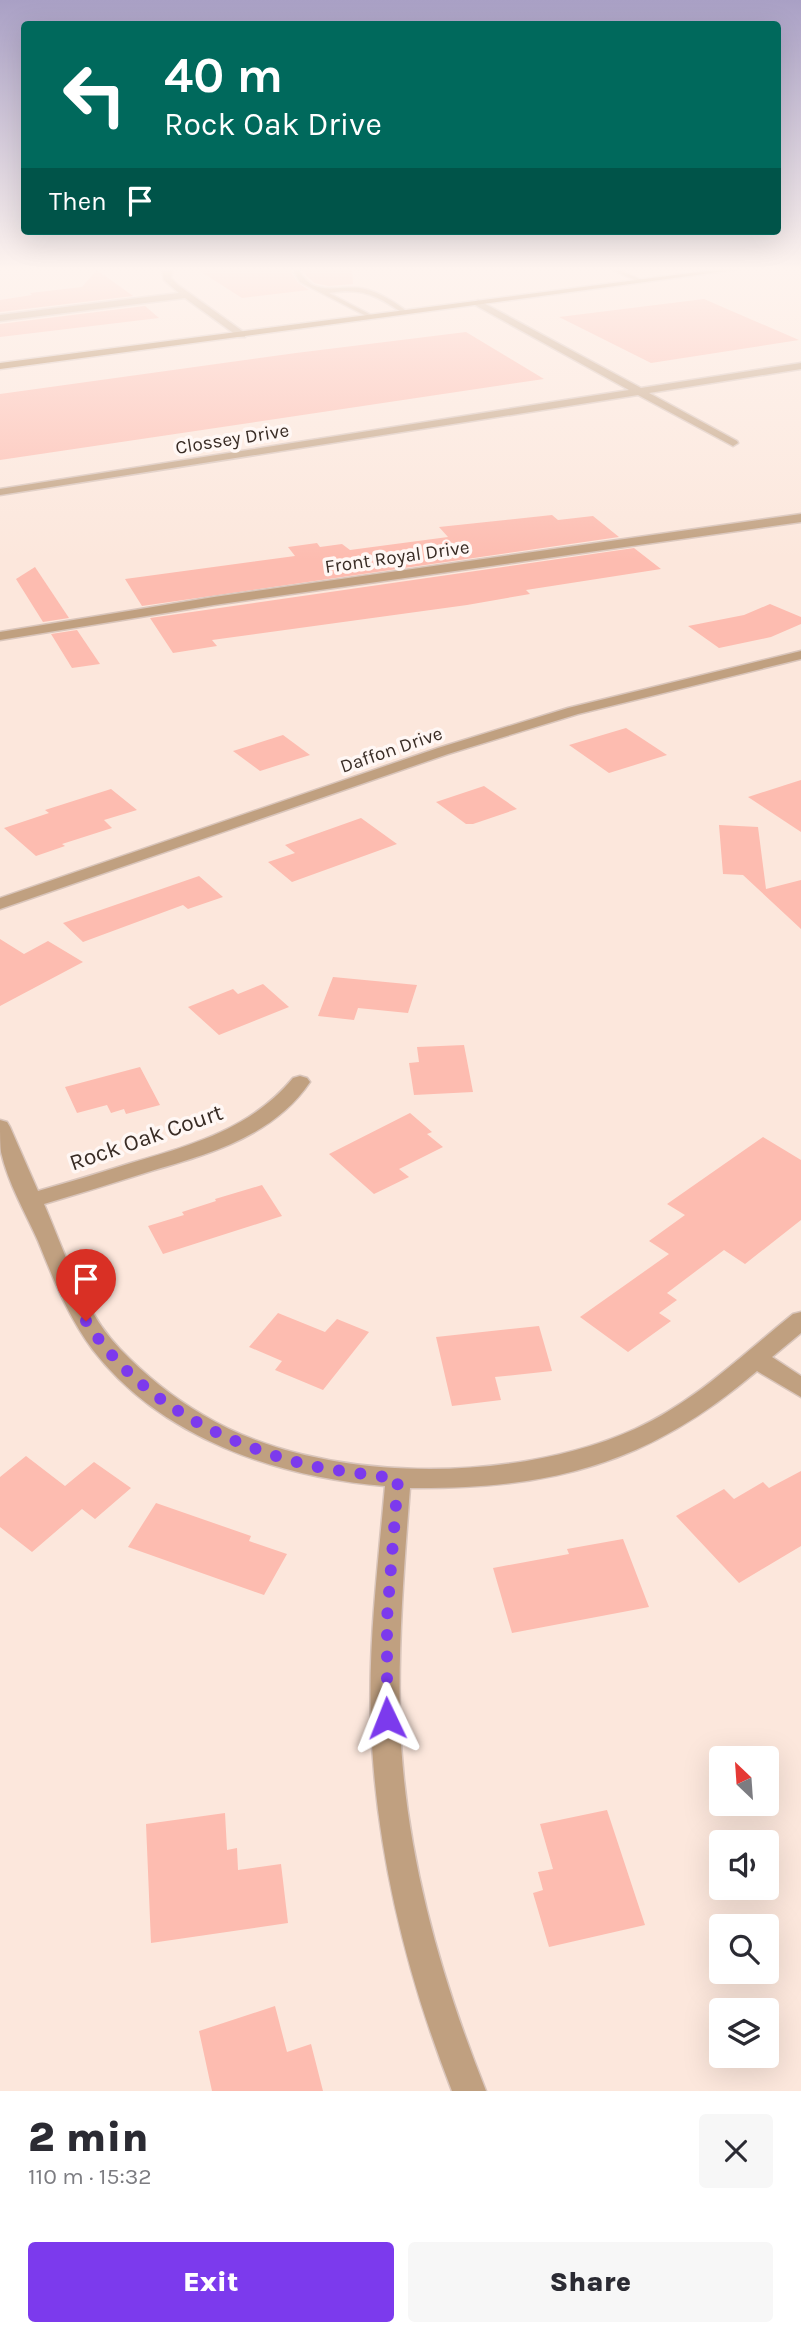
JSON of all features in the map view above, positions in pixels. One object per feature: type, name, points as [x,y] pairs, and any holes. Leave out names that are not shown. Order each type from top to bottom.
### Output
[{"type":"street","points":[[592,366],[733,443]]},
{"type":"street","name":"Clossey Drive","points":[[0,492],[801,366]]},
{"type":"street","name":"Front Royal Drive","points":[[0,636],[228,599],[801,518]]},
{"type":"street","name":"Daffon Drive","points":[[0,904],[443,751],[573,710],[801,655]]},
{"type":"street","name":"Rock Oak Court","points":[[31,1201],[209,1147],[257,1123],[290,1098],[300,1082]]},
{"type":"street","points":[[0,1127],[86,1321],[111,1356],[157,1398],[201,1425],[265,1452],[336,1471],[398,1479],[459,1479],[519,1474],[576,1461],[646,1436],[690,1411],[801,1320]]},
{"type":"street","points":[[755,1358],[801,1388]]},
{"type":"street","points":[[398,1479],[385,1672],[388,1764],[395,1831],[414,1927],[425,1966],[469,2091]]},
{"type":"building","points":[[205,366],[522,366],[544,379],[0,460],[0,394]]},
{"type":"building","points":[[552,515],[558,520],[593,516],[619,537],[142,606],[125,579],[295,556],[288,547],[317,543],[320,547],[342,544],[350,550],[448,537],[439,527]]},
{"type":"building","points":[[634,548],[661,569],[526,590],[530,594],[467,605],[212,640],[217,646],[173,653],[150,618]]},
{"type":"building","points":[[35,567],[69,618],[43,622],[16,579]]},
{"type":"building","points":[[770,604],[801,617],[801,624],[771,637],[719,648],[688,626],[744,615]]},
{"type":"building","points":[[77,630],[100,664],[72,668],[51,634]]},
{"type":"building","points":[[626,728],[667,755],[609,773],[569,745]]},
{"type":"building","points":[[283,735],[310,755],[260,771],[233,751]]},
{"type":"building","points":[[801,780],[801,832],[748,797]]},
{"type":"building","points":[[484,786],[517,809],[466,824],[436,802]]},
{"type":"building","points":[[111,789],[137,810],[104,820],[112,828],[62,844],[65,846],[36,856],[4,828],[49,813],[45,810]]},
{"type":"building","points":[[361,818],[397,844],[292,882],[268,862],[295,853],[285,845]]},
{"type":"building","points":[[719,825],[758,827],[766,889],[801,880],[801,929],[743,875],[723,874]]},
{"type":"building","points":[[199,876],[223,897],[188,909],[183,905],[83,942],[63,923]]},
{"type":"building","points":[[0,939],[24,954],[48,941],[83,962],[0,1006]]},
{"type":"building","points":[[333,977],[417,985],[408,1013],[358,1008],[354,1020],[318,1016]]},
{"type":"building","points":[[263,984],[289,1007],[219,1035],[188,1007],[233,989],[238,994]]},
{"type":"building","points":[[464,1045],[473,1092],[414,1095],[409,1063],[419,1062],[417,1047]]},
{"type":"building","points":[[140,1067],[160,1105],[126,1114],[124,1109],[111,1113],[107,1105],[77,1113],[65,1087]]},
{"type":"building","points":[[410,1113],[432,1132],[427,1134],[443,1147],[399,1169],[409,1177],[374,1194],[329,1154]]},
{"type":"building","points":[[763,1137],[801,1160],[801,1220],[745,1264],[724,1250],[667,1293],[677,1300],[659,1313],[671,1321],[628,1352],[580,1317],[669,1254],[649,1241],[685,1215],[667,1204]]},
{"type":"building","points":[[262,1185],[282,1216],[163,1254],[148,1226],[184,1215],[182,1212],[216,1201],[215,1199]]},
{"type":"building","points":[[278,1313],[325,1332],[337,1319],[369,1332],[323,1390],[275,1370],[282,1361],[249,1347]]},
{"type":"building","points":[[539,1326],[552,1371],[495,1377],[501,1400],[452,1406],[436,1337]]},
{"type":"building","points":[[26,1456],[65,1486],[94,1462],[131,1488],[95,1519],[82,1509],[32,1552],[0,1527],[0,1477]]},
{"type":"building","points":[[801,1471],[801,1546],[739,1583],[676,1516],[724,1489],[734,1499],[763,1482],[769,1488]]},
{"type":"building","points":[[156,1503],[251,1536],[249,1541],[287,1554],[264,1595],[128,1547]]},
{"type":"building","points":[[623,1539],[649,1607],[512,1633],[493,1568],[569,1554],[567,1549]]},
{"type":"building","points":[[607,1810],[645,1925],[549,1947],[533,1893],[543,1890],[538,1872],[553,1869],[540,1824]]},
{"type":"building","points":[[225,1813],[227,1850],[237,1848],[238,1870],[281,1864],[288,1923],[151,1943],[146,1824]]},
{"type":"building","points":[[275,2006],[287,2052],[311,2044],[323,2091],[212,2091],[199,2031]]},
{"type":"route","points":[[86,1321],[111,1356],[144,1388],[201,1425],[293,1461],[336,1471],[398,1479],[387,1618],[387,1718]]}]
